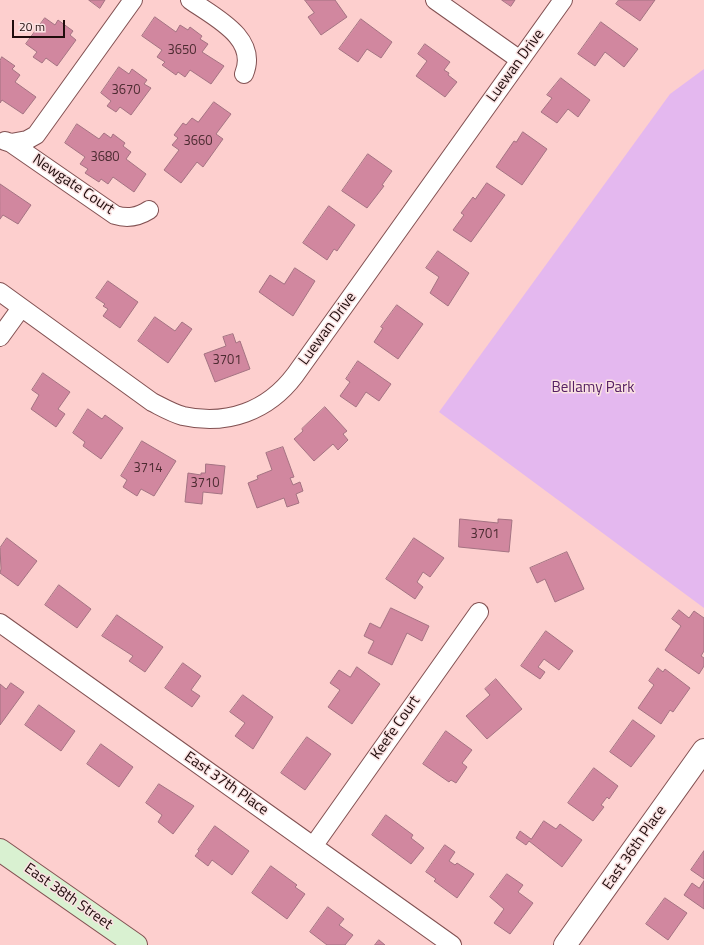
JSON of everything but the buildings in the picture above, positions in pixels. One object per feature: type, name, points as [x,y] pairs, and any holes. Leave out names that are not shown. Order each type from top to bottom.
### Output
[{"type":"main road","name":"East 38th Street","points":[[0,850],[136,945]]},
{"type":"street","points":[[6,142],[27,140],[36,135],[133,0]]},
{"type":"street","points":[[190,0],[240,38],[247,53],[246,69],[244,74]]},
{"type":"street","points":[[435,0],[520,60]]},
{"type":"street","name":"Luewan Drive","points":[[0,292],[152,402],[174,413],[208,420],[224,419],[241,415],[264,405],[284,389],[295,375],[563,0]]},
{"type":"street","name":"Newgate Court","points":[[6,142],[115,215],[125,218],[133,217],[149,210]]},
{"type":"street","points":[[0,337],[21,308]]},
{"type":"street","name":"Keefe Court","points":[[314,845],[479,612]]},
{"type":"street","name":"East 37th Place","points":[[0,622],[452,945]]},
{"type":"street","name":"East 36th Place","points":[[565,945],[704,750]]},
{"type":"green space","name":"Bellamy Park","points":[[704,69],[704,608],[439,412],[670,94]]}]
